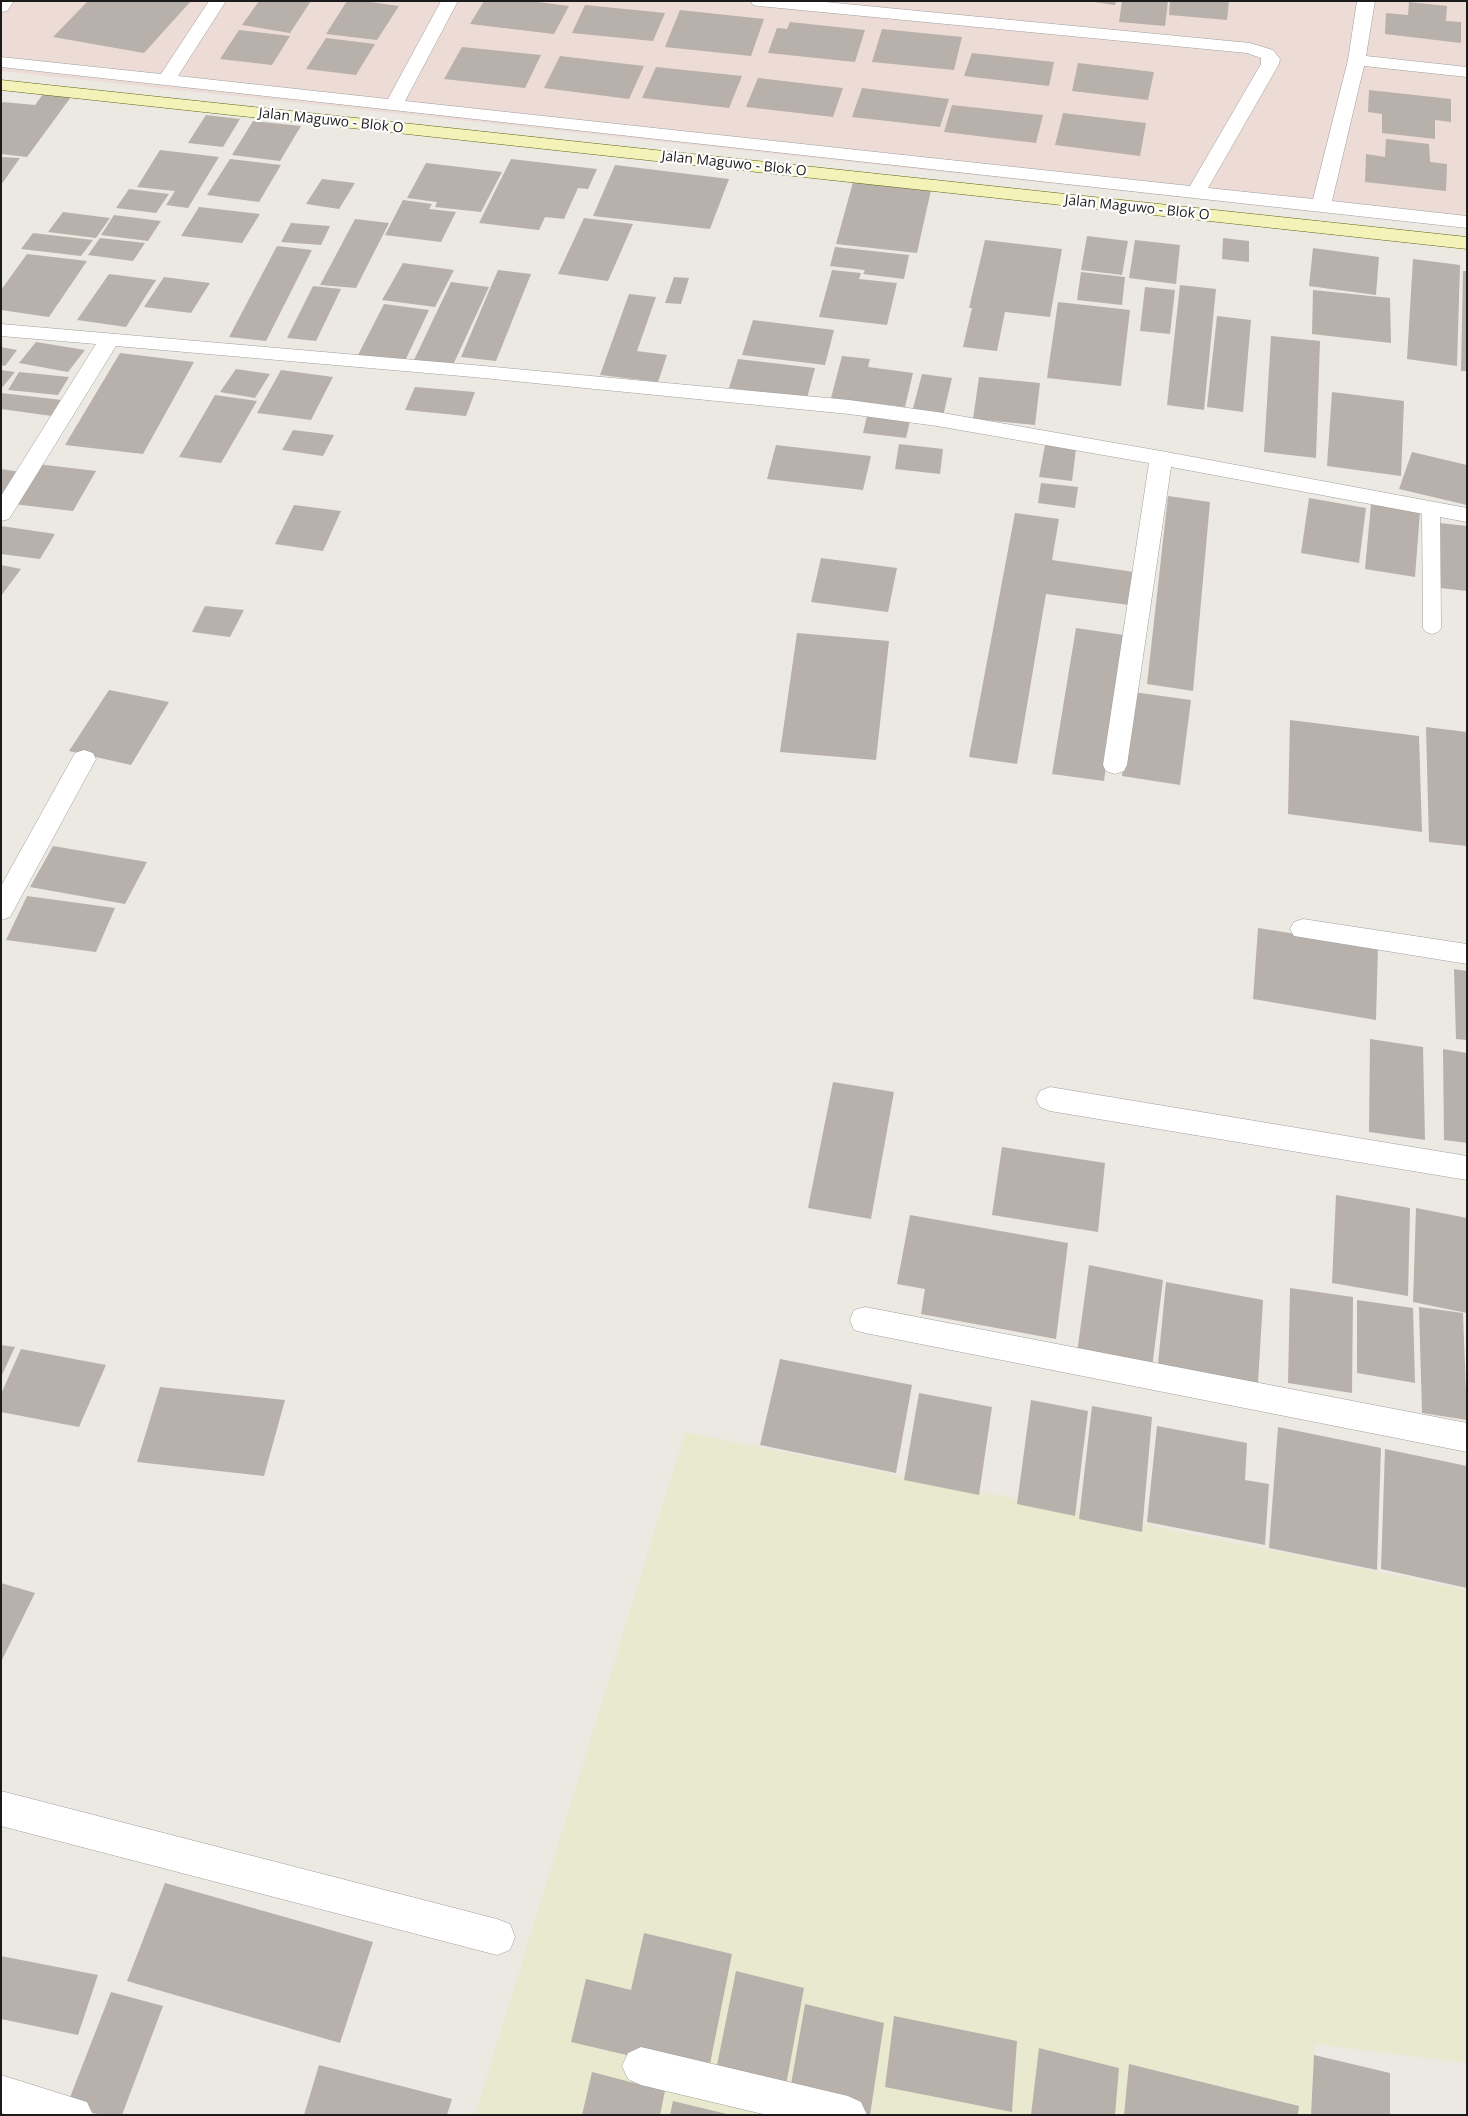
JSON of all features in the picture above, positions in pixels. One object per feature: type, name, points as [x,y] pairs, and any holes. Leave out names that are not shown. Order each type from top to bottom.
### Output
[{"type":"main road","name":"Jalan Maguwo - Blok O","points":[[1,85],[1467,243]]},
{"type":"street","points":[[1,7],[6,1]]},
{"type":"street","points":[[166,80],[218,1]]},
{"type":"street","points":[[394,105],[450,1]]},
{"type":"street","points":[[759,1],[1250,48],[1267,54],[1271,59],[1270,64],[1196,192]]},
{"type":"street","points":[[1321,206],[1357,60],[1366,1]]},
{"type":"street","points":[[1357,60],[1467,72]]},
{"type":"street","points":[[1,62],[1467,222]]},
{"type":"street","points":[[1,330],[849,408],[936,418],[1467,515]]},
{"type":"street","points":[[1,514],[110,339]]},
{"type":"street","points":[[1115,765],[1161,458]]},
{"type":"street","points":[[1,910],[84,759]]},
{"type":"street","points":[[1303,929],[1467,954]]},
{"type":"street","points":[[1050,1099],[1467,1168]]},
{"type":"street","points":[[865,1320],[1467,1438]]},
{"type":"street","points":[[1,1808],[498,1937]]},
{"type":"street","points":[[641,2066],[848,2115]]},
{"type":"street","points":[[1,2094],[74,2115]]},
{"type":"lane","points":[[1430,508],[1432,628]]},
{"type":"shaded area","points":[[1,1],[1467,1],[1467,228],[1,71]]},
{"type":"green space","points":[[685,1432],[1467,1590],[1467,2063],[1315,2044],[1310,2115],[475,2115]]},
{"type":"building","points":[[88,1],[191,1],[144,53],[53,37]]},
{"type":"building","points":[[259,1],[311,1],[290,33],[242,25]]},
{"type":"building","points":[[347,1],[363,1],[399,6],[377,40],[326,34]]},
{"type":"building","points":[[484,1],[530,1],[569,6],[554,34],[470,24]]},
{"type":"building","points":[[1086,1],[1116,1],[1115,5]]},
{"type":"building","points":[[1122,1],[1168,1],[1165,26],[1119,22]]},
{"type":"building","points":[[1170,1],[1229,1],[1227,20],[1169,15]]},
{"type":"building","points":[[1409,2],[1447,6],[1446,21],[1461,22],[1461,43],[1385,34],[1386,13],[1408,15]]},
{"type":"building","points":[[585,5],[665,13],[653,41],[572,33]]},
{"type":"building","points":[[680,10],[764,19],[751,56],[665,47]]},
{"type":"building","points":[[790,22],[865,30],[855,62],[768,53],[777,28],[787,29]]},
{"type":"building","points":[[882,29],[962,37],[954,70],[872,62]]},
{"type":"building","points":[[239,30],[290,36],[272,65],[220,59]]},
{"type":"building","points":[[326,38],[375,44],[356,75],[306,69]]},
{"type":"building","points":[[462,47],[541,55],[525,88],[444,79]]},
{"type":"building","points":[[972,53],[1054,62],[1049,86],[964,76]]},
{"type":"building","points":[[560,56],[644,66],[629,99],[544,88]]},
{"type":"building","points":[[1078,63],[1154,72],[1148,100],[1072,91]]},
{"type":"building","points":[[656,67],[742,76],[729,108],[642,98]]},
{"type":"building","points":[[758,78],[843,88],[833,117],[746,107]]},
{"type":"building","points":[[862,88],[949,99],[940,127],[852,117]]},
{"type":"building","points":[[1369,90],[1451,99],[1451,122],[1435,120],[1435,139],[1382,133],[1382,114],[1368,112]]},
{"type":"building","points":[[43,94],[71,97],[27,157],[1,154],[1,104],[3,102],[35,105]]},
{"type":"building","points":[[952,105],[1043,115],[1036,143],[944,132]]},
{"type":"building","points":[[1063,113],[1146,123],[1140,156],[1055,145]]},
{"type":"building","points":[[206,115],[240,119],[223,147],[188,143]]},
{"type":"building","points":[[253,121],[301,126],[280,161],[232,155]]},
{"type":"building","points":[[1386,139],[1429,144],[1430,162],[1447,164],[1446,191],[1365,182],[1366,154],[1385,157]]},
{"type":"building","points":[[160,150],[219,157],[188,208],[166,205],[175,191],[137,187]]},
{"type":"building","points":[[1,157],[20,158],[1,185]]},
{"type":"building","points":[[230,159],[281,165],[259,202],[207,195]]},
{"type":"building","points":[[511,159],[597,169],[588,189],[578,188],[564,219],[545,217],[539,230],[479,223]]},
{"type":"building","points":[[426,163],[502,172],[481,212],[435,207],[437,202],[407,198]]},
{"type":"building","points":[[615,165],[729,179],[710,229],[593,216]]},
{"type":"building","points":[[322,179],[355,183],[339,209],[306,204]]},
{"type":"building","points":[[853,182],[931,190],[917,253],[836,244]]},
{"type":"building","points":[[129,189],[169,194],[156,213],[116,208]]},
{"type":"building","points":[[403,200],[432,204],[429,209],[456,212],[441,242],[385,235]]},
{"type":"building","points":[[199,207],[260,214],[242,243],[181,236]]},
{"type":"building","points":[[63,212],[110,218],[96,238],[48,232]]},
{"type":"building","points":[[114,215],[161,221],[148,241],[101,235]]},
{"type":"building","points":[[584,218],[633,224],[608,281],[558,274]]},
{"type":"building","points":[[355,219],[389,223],[356,288],[320,285]]},
{"type":"building","points":[[291,223],[330,226],[321,245],[281,242]]},
{"type":"building","points":[[33,233],[93,240],[81,256],[21,249]]},
{"type":"building","points":[[1087,236],[1128,241],[1122,275],[1081,270]]},
{"type":"building","points":[[100,238],[145,243],[133,261],[88,255]]},
{"type":"building","points":[[1223,238],[1249,241],[1249,262],[1222,259]]},
{"type":"building","points":[[985,240],[1062,249],[1050,317],[1005,312],[997,351],[963,347],[972,308],[969,308]]},
{"type":"building","points":[[1135,240],[1180,245],[1176,284],[1129,278]]},
{"type":"building","points":[[277,246],[312,250],[266,341],[229,337]]},
{"type":"building","points":[[835,247],[909,255],[904,279],[863,274],[865,270],[830,266]]},
{"type":"building","points":[[1313,248],[1379,257],[1376,295],[1309,286]]},
{"type":"building","points":[[27,254],[87,261],[49,317],[1,310],[1,290]]},
{"type":"building","points":[[1413,259],[1460,265],[1457,366],[1407,359]]},
{"type":"building","points":[[403,263],[454,270],[435,307],[382,300]]},
{"type":"building","points":[[498,270],[531,274],[496,361],[461,357]]},
{"type":"building","points":[[832,270],[861,273],[859,279],[897,283],[887,325],[819,317]]},
{"type":"building","points":[[1463,271],[1467,271],[1467,371],[1461,371]]},
{"type":"building","points":[[1081,272],[1125,277],[1122,305],[1077,300]]},
{"type":"building","points":[[109,274],[156,280],[126,327],[77,320]]},
{"type":"building","points":[[164,277],[210,283],[191,313],[144,307]]},
{"type":"building","points":[[674,277],[689,278],[681,304],[665,303]]},
{"type":"building","points":[[451,282],[489,287],[453,365],[414,360]]},
{"type":"building","points":[[1180,285],[1216,289],[1204,410],[1167,405]]},
{"type":"building","points":[[313,286],[341,289],[316,341],[287,338]]},
{"type":"building","points":[[1145,287],[1175,290],[1170,334],[1140,331]]},
{"type":"building","points":[[1313,290],[1390,298],[1391,343],[1312,334]]},
{"type":"building","points":[[629,294],[656,297],[637,351],[667,355],[658,382],[600,375]]},
{"type":"building","points":[[1058,302],[1130,310],[1121,386],[1047,378]]},
{"type":"building","points":[[384,304],[429,310],[405,361],[358,355]]},
{"type":"building","points":[[1217,316],[1251,320],[1243,412],[1207,407]]},
{"type":"building","points":[[753,320],[834,330],[825,365],[742,355]]},
{"type":"building","points":[[1271,336],[1320,341],[1316,458],[1264,452]]},
{"type":"building","points":[[36,342],[85,350],[68,372],[19,363]]},
{"type":"building","points":[[1,347],[17,350],[5,366],[1,365]]},
{"type":"building","points":[[120,353],[194,362],[143,454],[65,445]]},
{"type":"building","points":[[842,356],[870,359],[868,367],[913,373],[905,407],[831,398]]},
{"type":"building","points":[[738,359],[815,368],[807,398],[729,388]]},
{"type":"building","points":[[236,369],[270,374],[255,398],[220,392]]},
{"type":"building","points":[[1,370],[15,372],[1,389]]},
{"type":"building","points":[[281,370],[333,377],[311,420],[257,413]]},
{"type":"building","points":[[19,372],[69,377],[58,395],[8,390]]},
{"type":"building","points":[[922,374],[952,378],[943,416],[912,412]]},
{"type":"building","points":[[979,377],[1040,383],[1035,425],[973,419]]},
{"type":"building","points":[[415,387],[475,392],[466,416],[405,410]]},
{"type":"building","points":[[1332,392],[1404,401],[1401,476],[1327,466]]},
{"type":"building","points":[[1,393],[62,400],[52,416],[1,409]]},
{"type":"building","points":[[215,395],[257,401],[221,463],[179,457]]},
{"type":"building","points":[[867,416],[910,421],[906,438],[863,433]]},
{"type":"building","points":[[293,430],[334,435],[323,456],[282,450]]},
{"type":"building","points":[[899,444],[943,449],[940,474],[895,469]]},
{"type":"building","points":[[776,445],[871,456],[863,490],[767,479]]},
{"type":"building","points":[[1045,445],[1076,449],[1072,481],[1039,477]]},
{"type":"building","points":[[1412,452],[1467,465],[1467,505],[1399,489]]},
{"type":"building","points":[[37,464],[96,471],[73,511],[13,504]]},
{"type":"building","points":[[1,469],[21,472],[1,503]]},
{"type":"building","points":[[1041,483],[1078,487],[1075,508],[1038,503]]},
{"type":"building","points":[[1168,496],[1210,502],[1193,691],[1147,684]]},
{"type":"building","points":[[1309,498],[1366,508],[1359,563],[1301,553]]},
{"type":"building","points":[[1371,504],[1420,512],[1415,577],[1365,569]]},
{"type":"building","points":[[294,505],[341,511],[323,551],[275,544]]},
{"type":"building","points":[[1015,513],[1059,519],[1052,560],[1134,572],[1129,605],[1046,594],[1017,764],[969,757]]},
{"type":"building","points":[[1439,523],[1467,526],[1467,591],[1440,588]]},
{"type":"building","points":[[1,526],[55,534],[40,559],[1,554]]},
{"type":"building","points":[[821,558],[897,568],[888,612],[811,602]]},
{"type":"building","points":[[1,565],[21,569],[1,596]]},
{"type":"building","points":[[205,606],[244,610],[230,637],[192,632]]},
{"type":"building","points":[[1076,628],[1124,635],[1104,781],[1052,774]]},
{"type":"building","points":[[797,633],[889,641],[876,760],[780,752]]},
{"type":"building","points":[[109,690],[169,702],[131,765],[69,751]]},
{"type":"building","points":[[1133,692],[1191,700],[1180,785],[1122,776]]},
{"type":"building","points":[[1290,720],[1419,736],[1422,832],[1288,814]]},
{"type":"building","points":[[1426,727],[1467,732],[1467,846],[1429,842]]},
{"type":"building","points":[[53,846],[147,862],[125,904],[30,887]]},
{"type":"building","points":[[27,896],[115,908],[96,952],[6,940]]},
{"type":"building","points":[[1258,928],[1378,947],[1376,1020],[1253,999]]},
{"type":"building","points":[[1454,969],[1467,971],[1467,1040],[1456,1039]]},
{"type":"building","points":[[1370,1039],[1423,1047],[1425,1140],[1369,1132]]},
{"type":"building","points":[[1443,1049],[1467,1053],[1467,1143],[1444,1140]]},
{"type":"building","points":[[833,1082],[894,1092],[871,1219],[808,1208]]},
{"type":"building","points":[[1002,1147],[1105,1163],[1098,1232],[992,1215]]},
{"type":"building","points":[[1336,1195],[1410,1208],[1408,1296],[1332,1283]]},
{"type":"building","points":[[1416,1208],[1467,1218],[1467,1313],[1413,1302]]},
{"type":"building","points":[[910,1215],[1068,1243],[1056,1339],[921,1314],[925,1289],[897,1284]]},
{"type":"building","points":[[1089,1265],[1163,1280],[1152,1368],[1077,1353]]},
{"type":"building","points":[[1166,1282],[1263,1300],[1258,1383],[1158,1364]]},
{"type":"building","points":[[1290,1288],[1353,1297],[1352,1393],[1288,1383]]},
{"type":"building","points":[[1357,1300],[1413,1308],[1415,1383],[1357,1373]]},
{"type":"building","points":[[1419,1307],[1463,1313],[1467,1420],[1422,1413]]},
{"type":"building","points":[[1,1345],[15,1347],[1,1377]]},
{"type":"building","points":[[21,1349],[106,1365],[79,1427],[1,1412],[1,1394]]},
{"type":"building","points":[[780,1359],[912,1385],[896,1473],[760,1445]]},
{"type":"building","points":[[160,1387],[285,1400],[264,1476],[137,1462]]},
{"type":"building","points":[[919,1393],[992,1407],[979,1495],[904,1480]]},
{"type":"building","points":[[1031,1400],[1088,1411],[1075,1516],[1017,1504]]},
{"type":"building","points":[[1092,1406],[1152,1417],[1142,1532],[1079,1519]]},
{"type":"building","points":[[1157,1426],[1247,1443],[1245,1480],[1269,1484],[1265,1545],[1147,1522]]},
{"type":"building","points":[[1278,1427],[1381,1448],[1377,1570],[1269,1548]]},
{"type":"building","points":[[1385,1449],[1467,1466],[1467,1588],[1381,1569]]},
{"type":"building","points":[[1,1583],[35,1593],[1,1662]]},
{"type":"building","points":[[165,1883],[373,1942],[340,2043],[127,1981]]},
{"type":"building","points":[[644,1933],[732,1954],[708,2074],[571,2042],[586,1979],[631,1990]]},
{"type":"building","points":[[1,1956],[98,1975],[78,2035],[1,2019]]},
{"type":"building","points":[[736,1971],[804,1988],[784,2096],[714,2080]]},
{"type":"building","points":[[111,1992],[163,2006],[122,2115],[100,2115],[67,2105]]},
{"type":"building","points":[[805,2004],[884,2023],[870,2115],[789,2096]]},
{"type":"building","points":[[894,2016],[1017,2041],[1012,2112],[885,2087]]},
{"type":"building","points":[[1039,2048],[1119,2068],[1115,2115],[1031,2115]]},
{"type":"building","points":[[1314,2055],[1390,2073],[1390,2115],[1311,2115]]},
{"type":"building","points":[[1129,2064],[1299,2106],[1298,2115],[1124,2115]]},
{"type":"building","points":[[319,2065],[452,2099],[447,2115],[304,2115]]},
{"type":"building","points":[[592,2072],[665,2091],[660,2115],[582,2115]]},
{"type":"building","points":[[673,2101],[727,2114],[727,2115],[670,2115]]}]
